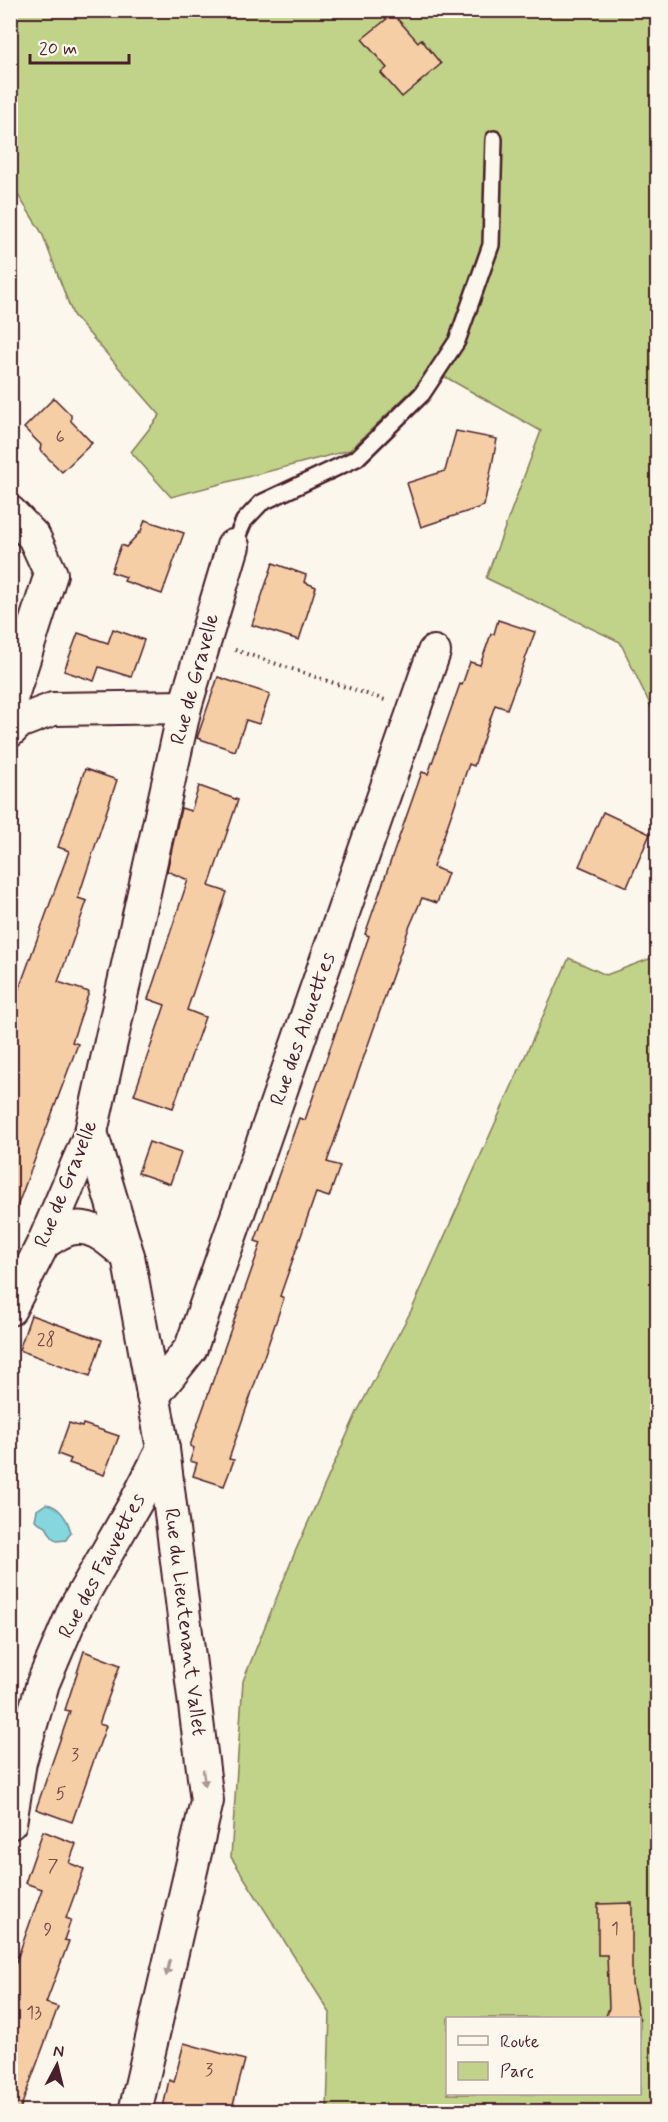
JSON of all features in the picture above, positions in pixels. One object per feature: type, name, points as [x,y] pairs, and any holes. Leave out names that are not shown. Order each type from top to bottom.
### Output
[{"type":"street","points":[[10,512],[34,537],[51,574],[10,702]]},
{"type":"street","name":"Rue de Gravelle","points":[[10,1308],[44,1242],[91,1132],[185,707],[233,546]]},
{"type":"street","name":"Rue des Alouettes","points":[[153,1395],[191,1348],[434,652]]},
{"type":"street","points":[[10,731],[19,722],[54,709],[185,707]]},
{"type":"street","name":"Rue du Lieutenant Vallet","points":[[91,1132],[128,1257],[163,1449],[207,1801],[135,2112]]},
{"type":"street","points":[[44,1242],[70,1228],[88,1228],[105,1237],[128,1257]]},
{"type":"street","name":"Rue des Fauvettes","points":[[10,1823],[20,1762],[43,1683],[74,1610],[136,1502],[163,1449]]},
{"type":"lane","name":"Rue de Gravelle","points":[[233,546],[244,521],[261,503],[357,458],[422,394],[457,341],[491,245],[494,139]]},
{"type":"path","points":[[204,640],[414,710]]},
{"type":"green space","points":[[11,11],[657,11],[657,719],[620,642],[486,578],[541,431],[433,370],[350,450],[171,497],[131,452],[160,415],[73,315],[42,233],[11,184]]},
{"type":"green space","points":[[657,956],[657,2111],[327,2111],[330,2013],[231,1857],[243,1681],[295,1552],[357,1412],[412,1309],[569,958],[606,975]]},
{"type":"water","points":[[46,1504],[59,1510],[68,1523],[71,1532],[66,1540],[57,1541],[46,1527],[35,1520],[37,1510]]},
{"type":"building","points":[[393,14],[418,42],[421,39],[441,64],[402,97],[381,73],[387,68],[362,39]]},
{"type":"building","points":[[54,398],[71,415],[71,421],[92,443],[62,472],[40,450],[41,445],[24,428]]},
{"type":"building","points":[[456,431],[497,439],[484,506],[421,527],[407,483],[445,471]]},
{"type":"building","points":[[145,520],[184,533],[162,594],[124,581],[126,577],[111,572],[121,545],[126,547],[141,531]]},
{"type":"building","points":[[273,563],[306,575],[304,582],[316,587],[299,640],[252,625]]},
{"type":"building","points":[[498,620],[535,632],[507,709],[495,705],[474,766],[469,764],[433,867],[448,873],[437,903],[422,898],[409,928],[327,1162],[340,1166],[329,1197],[316,1193],[280,1296],[284,1298],[229,1459],[234,1460],[224,1486],[193,1476],[197,1463],[190,1461],[194,1448],[190,1446],[261,1243],[255,1241],[299,1118],[305,1120],[369,936],[365,934],[422,772],[428,774],[470,662],[480,665]]},
{"type":"building","points":[[113,629],[144,640],[131,677],[99,667],[94,681],[64,671],[78,633],[108,643]]},
{"type":"building","points":[[218,677],[270,694],[259,724],[246,720],[235,751],[197,738]]},
{"type":"building","points":[[85,769],[117,780],[78,898],[87,901],[58,982],[89,992],[72,1042],[78,1044],[14,1215],[10,1215],[10,986],[19,989],[69,851],[58,847]]},
{"type":"building","points":[[199,786],[238,800],[209,886],[227,892],[187,1010],[205,1017],[173,1108],[134,1095],[165,1005],[148,999],[188,880],[167,871],[181,808],[191,811]]},
{"type":"building","points":[[603,812],[650,834],[627,887],[579,866]]},
{"type":"building","points":[[149,1142],[181,1153],[170,1184],[138,1173]]},
{"type":"building","points":[[31,1315],[102,1340],[90,1376],[19,1350]]},
{"type":"building","points":[[69,1423],[82,1427],[83,1424],[119,1436],[104,1475],[69,1463],[71,1459],[58,1454]]},
{"type":"building","points":[[84,1651],[120,1665],[99,1724],[106,1726],[72,1822],[36,1809],[70,1711],[65,1710]]},
{"type":"building","points":[[43,1831],[76,1844],[69,1863],[84,1869],[66,1918],[71,1920],[64,1940],[69,1941],[46,2003],[58,2007],[19,2112],[10,2112],[10,1979],[42,1889],[25,1883]]},
{"type":"building","points":[[632,1903],[632,1983],[639,2017],[606,2017],[609,2008],[607,1955],[598,1955],[598,1904]]},
{"type":"building","points":[[184,2043],[245,2060],[231,2112],[162,2112],[169,2080],[174,2082]]}]
